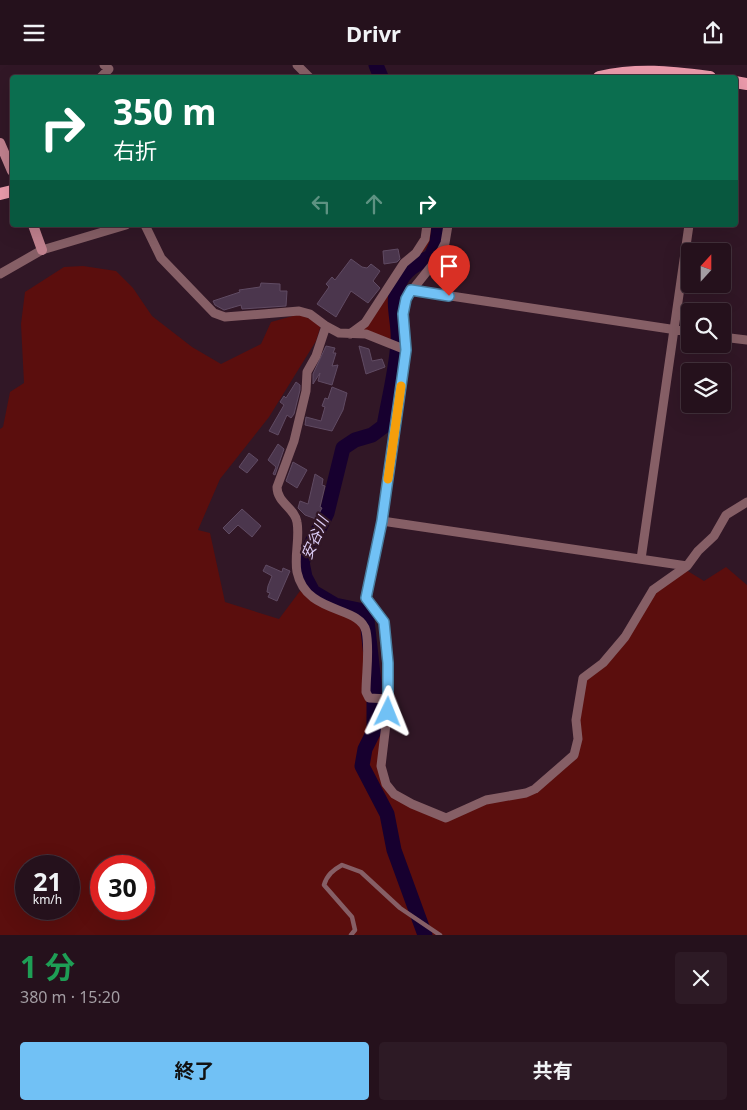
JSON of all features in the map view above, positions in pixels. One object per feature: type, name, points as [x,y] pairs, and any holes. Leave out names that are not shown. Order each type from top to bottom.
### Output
[{"type":"main road","points":[[608,75],[652,70],[693,75]]},
{"type":"street","points":[[103,75],[109,69],[104,65]]},
{"type":"street","points":[[297,65],[307,75]]},
{"type":"street","points":[[0,143],[10,162]]},
{"type":"street","points":[[34,227],[42,250]]},
{"type":"street","points":[[0,274],[42,250],[119,227]]},
{"type":"street","points":[[146,227],[161,258],[214,313],[225,317],[299,311],[310,314],[339,333],[366,334],[405,350]]},
{"type":"street","points":[[350,334],[366,323],[404,263],[416,253],[425,239],[427,227]]},
{"type":"street","points":[[448,227],[444,243],[437,259],[411,290],[406,299],[403,314],[405,350],[382,521],[366,598],[384,622],[387,699],[381,766],[386,784],[394,794],[446,818],[486,800],[526,793],[535,789],[574,755],[578,739],[576,720],[583,677],[603,663],[625,637],[652,590],[687,566],[698,551],[714,536],[726,515],[747,502]]},
{"type":"street","points":[[640,559],[689,227]]},
{"type":"street","points":[[411,290],[681,331]]},
{"type":"street","points":[[326,326],[316,356],[307,372],[306,391],[294,441],[277,487],[277,493],[297,522],[297,572],[303,585],[311,597],[320,603],[354,616],[364,624],[367,639],[366,692],[370,698],[387,699]]},
{"type":"street","points":[[731,338],[747,340]]},
{"type":"street","points":[[382,521],[687,566]]},
{"type":"lane","points":[[351,935],[355,930],[352,917],[324,885],[326,879],[334,870],[342,865],[361,872],[400,908],[440,935]]},
{"type":"shaded area","points":[[428,227],[433,227],[432,236],[428,245],[404,270],[395,286],[394,344],[362,330]]},
{"type":"shaded area","points":[[83,266],[116,271],[133,288],[152,316],[192,347],[221,364],[261,344],[271,322],[300,314],[321,325],[316,341],[269,417],[220,479],[198,530],[210,533],[225,602],[279,619],[303,587],[355,619],[364,628],[364,691],[386,702],[385,787],[445,820],[486,802],[526,795],[576,754],[584,679],[604,665],[656,589],[686,570],[704,581],[726,567],[747,585],[747,935],[0,935],[0,429],[3,427],[10,392],[24,383],[21,324],[25,292],[64,267]]},
{"type":"building","points":[[398,249],[400,259],[397,262],[384,264],[383,251]]},
{"type":"building","points":[[351,259],[362,267],[367,268],[371,264],[380,271],[373,281],[380,288],[368,303],[351,291],[336,317],[317,304],[329,287],[326,284],[332,277],[335,280]]},
{"type":"building","points":[[261,283],[280,284],[280,291],[287,291],[286,306],[242,309],[241,305],[224,310],[215,305],[213,301],[240,292],[239,290],[260,287]]},
{"type":"building","points":[[326,346],[335,348],[333,353],[336,353],[332,366],[338,365],[332,385],[318,381],[320,373],[313,384],[313,374]]},
{"type":"building","points":[[359,346],[369,349],[372,361],[382,359],[385,367],[366,374]]},
{"type":"building","points":[[296,382],[300,385],[300,390],[294,414],[291,418],[287,415],[278,435],[269,431],[284,405],[280,402],[284,396],[286,398]]},
{"type":"building","points":[[332,387],[347,393],[343,410],[332,431],[305,425],[306,417],[321,421],[325,407],[322,406],[325,398],[328,399]]},
{"type":"building","points":[[278,444],[284,449],[275,475],[273,474],[276,467],[268,460]]},
{"type":"building","points":[[249,453],[258,460],[247,473],[239,467]]},
{"type":"building","points":[[293,462],[307,470],[297,488],[286,481]]},
{"type":"building","points":[[315,474],[323,479],[322,485],[325,486],[320,507],[322,508],[316,519],[305,515],[298,508],[300,501],[308,504]]},
{"type":"building","points":[[242,509],[261,526],[252,537],[238,525],[229,534],[223,528]]},
{"type":"building","points":[[266,565],[282,572],[283,568],[290,571],[277,601],[268,597],[270,593],[267,592],[268,586],[272,576],[263,571]]},
{"type":"waterway","name":"安谷川","points":[[376,65],[380,75]]},
{"type":"waterway","name":"安谷川","points":[[425,935],[394,850],[387,814],[362,766],[365,749],[374,731],[374,683],[367,620],[359,610],[335,605],[313,592],[305,577],[302,562],[327,513],[343,448],[355,440],[372,435],[384,426],[398,343],[395,307],[396,293],[407,271],[431,257],[437,243],[439,227]]},
{"type":"slow traffic","points":[[388,479],[401,386]]},
{"type":"route","points":[[388,712],[388,663],[384,622],[366,598],[382,521],[406,350],[403,314],[406,299],[411,290],[449,296]]}]
